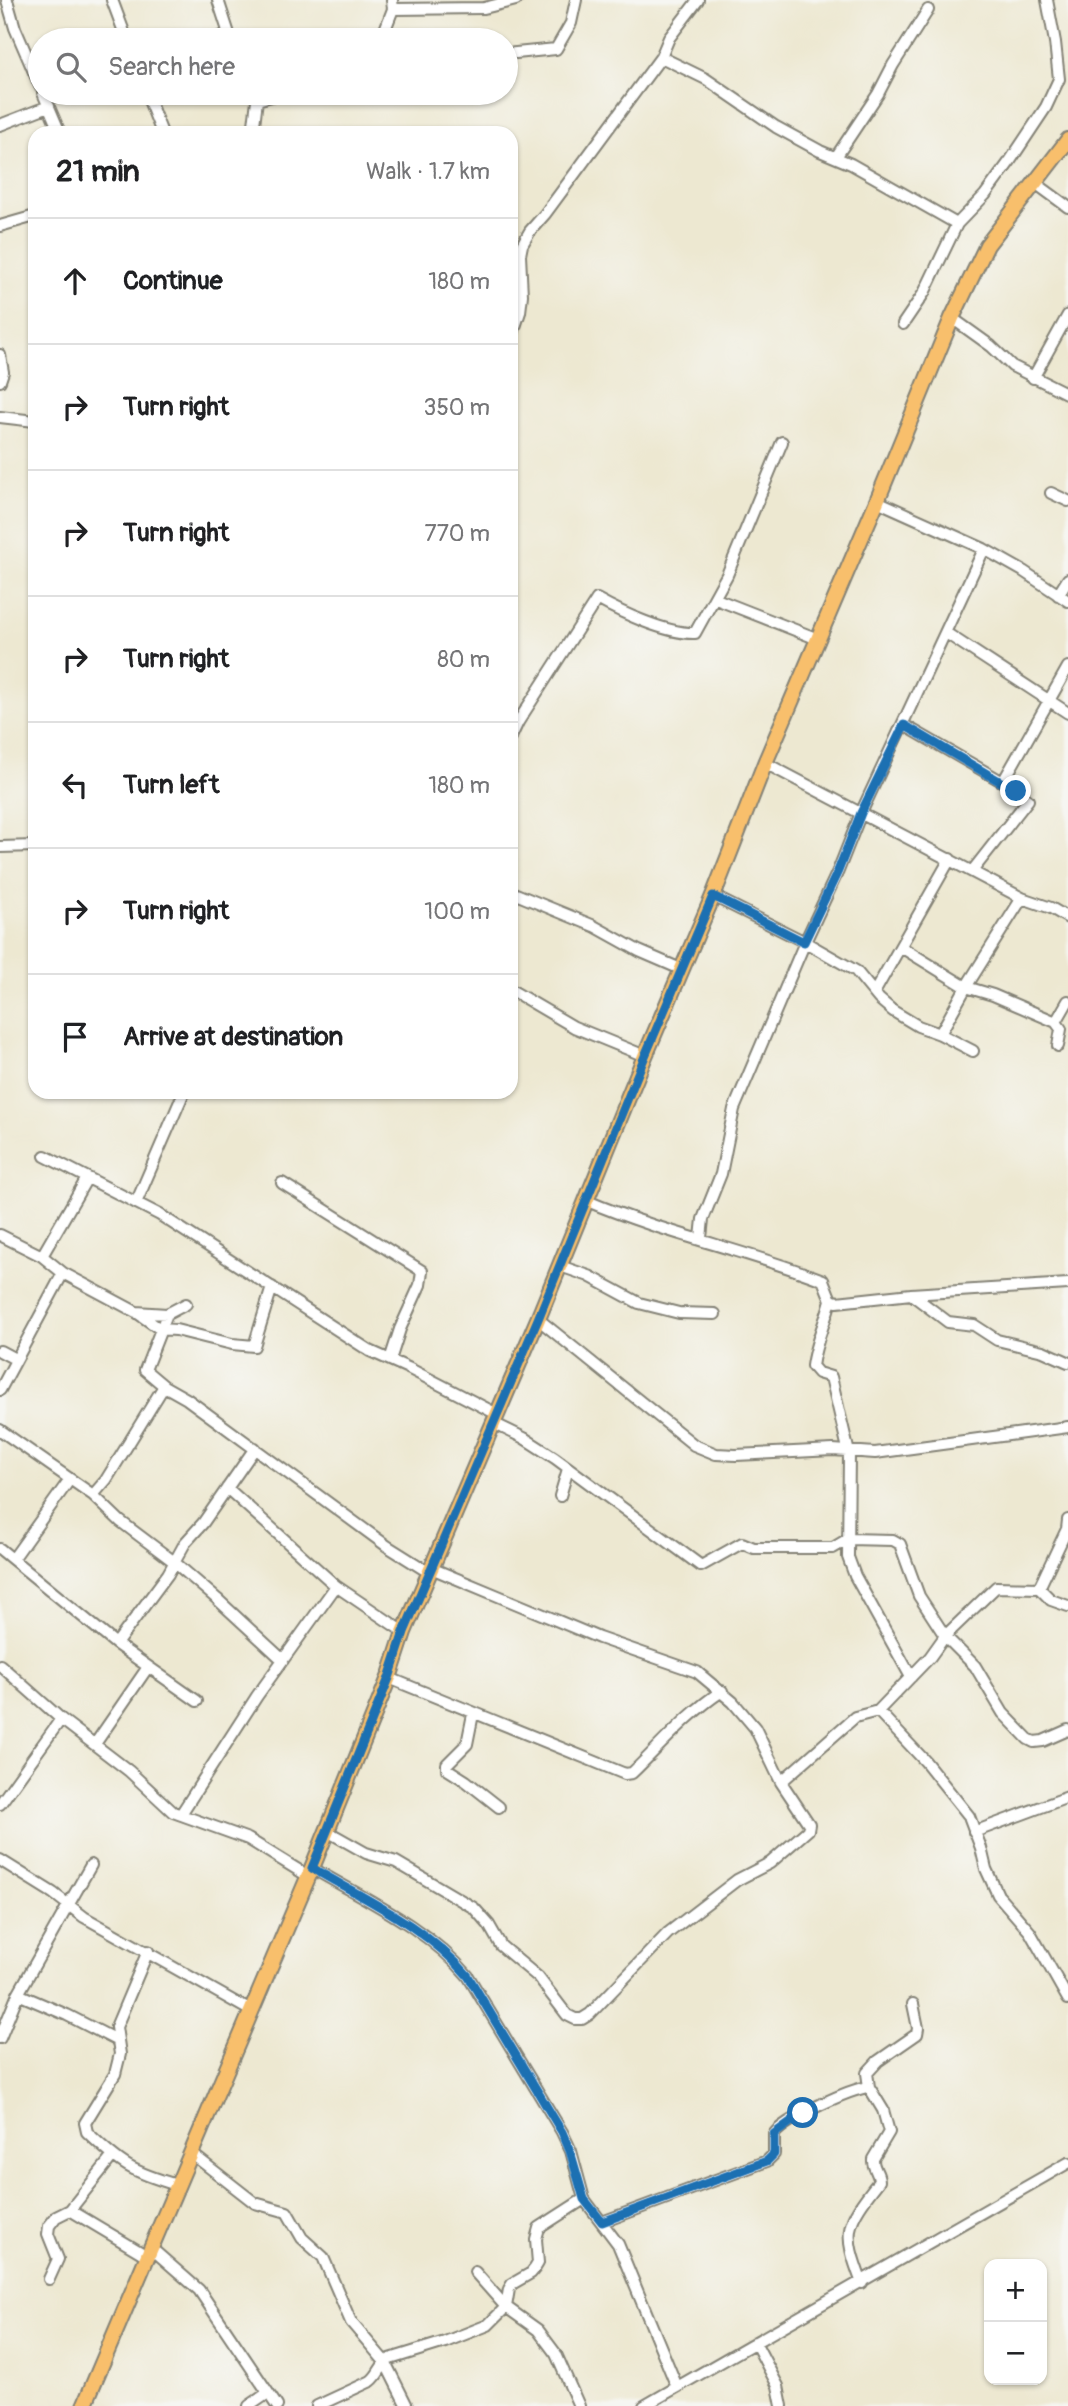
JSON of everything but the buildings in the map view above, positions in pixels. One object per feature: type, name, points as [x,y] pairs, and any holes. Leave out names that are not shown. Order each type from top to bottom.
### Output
[{"type":"main road","points":[[86,2405],[310,1872],[389,1678],[404,1632],[538,1319],[585,1200],[683,970],[765,763],[877,502],[952,318],[987,245],[1068,140]]},
{"type":"street","points":[[112,0],[122,28]]},
{"type":"street","points":[[218,0],[227,28]]},
{"type":"street","points":[[384,28],[392,5],[484,8],[492,2],[516,0]]},
{"type":"street","points":[[518,53],[556,49],[571,23],[576,0]]},
{"type":"street","points":[[518,318],[522,295],[522,245],[661,57],[668,38],[698,0]]},
{"type":"street","points":[[903,324],[924,293],[957,224],[985,195],[1063,82],[1046,0]]},
{"type":"street","points":[[5,2],[28,56]]},
{"type":"street","points":[[836,157],[878,94],[928,10]]},
{"type":"street","points":[[661,57],[706,79],[776,127],[957,224]]},
{"type":"street","points":[[151,105],[159,126]]},
{"type":"street","points":[[254,126],[255,105]]},
{"type":"street","points":[[0,125],[49,106],[57,126]]},
{"type":"street","points":[[1034,182],[1068,207]]},
{"type":"street","points":[[0,226],[28,218]]},
{"type":"street","points":[[1033,378],[1068,315]]},
{"type":"street","points":[[952,318],[991,346],[1012,366],[1068,394]]},
{"type":"street","points":[[0,355],[1,377]]},
{"type":"street","points":[[0,417],[28,420]]},
{"type":"street","points":[[518,722],[597,599],[616,610],[683,634],[695,633],[727,575],[782,442]]},
{"type":"street","points":[[1051,493],[1068,501]]},
{"type":"street","points":[[877,502],[984,549],[1063,598],[1068,579]]},
{"type":"street","points":[[701,1238],[703,1219],[721,1174],[734,1109],[861,813],[984,549]]},
{"type":"street","points":[[716,599],[818,639]]},
{"type":"street","points":[[946,633],[1068,713]]},
{"type":"street","points":[[1003,782],[1068,667]]},
{"type":"street","points":[[904,725],[1003,782],[1028,800],[973,870]]},
{"type":"street","points":[[765,763],[1022,898],[1051,908],[1068,918]]},
{"type":"street","points":[[0,847],[28,846]]},
{"type":"street","points":[[874,993],[950,859]]},
{"type":"street","points":[[518,895],[594,926],[639,951],[683,970]]},
{"type":"street","points":[[713,896],[856,971],[893,1011],[918,1026],[973,1051]]},
{"type":"street","points":[[940,1034],[1022,898]]},
{"type":"street","points":[[901,947],[966,988],[993,995],[1056,1022],[1061,1029],[1058,1046]]},
{"type":"street","points":[[518,994],[574,1027],[645,1056]]},
{"type":"street","points":[[1056,1022],[1068,1001]]},
{"type":"street","points":[[136,1203],[181,1099]]},
{"type":"street","points":[[45,1156],[160,1215],[370,1351],[495,1419],[555,1458],[701,1566],[742,1543],[754,1548],[833,1548],[848,1539],[893,1540],[900,1544],[919,1596],[945,1636],[975,1666],[1003,1713],[1034,1742],[1044,1741],[1068,1730]]},
{"type":"street","points":[[42,1256],[87,1178]]},
{"type":"street","points":[[282,1183],[422,1271],[420,1285],[400,1329],[390,1360]]},
{"type":"street","points":[[585,1200],[628,1218],[701,1238],[823,1280],[831,1300],[825,1326],[814,1348],[812,1366],[818,1373],[831,1377],[849,1452],[848,1558],[893,1649],[911,1677]]},
{"type":"street","points":[[0,1235],[42,1256],[63,1272],[136,1312],[160,1329],[176,1329],[232,1345],[254,1346],[272,1287]]},
{"type":"street","points":[[560,1266],[589,1276],[639,1303],[679,1313],[715,1314]]},
{"type":"street","points":[[0,1390],[63,1272]]},
{"type":"street","points":[[831,1300],[837,1302],[911,1294],[1068,1284]]},
{"type":"street","points":[[911,1294],[948,1322],[974,1325],[998,1340],[1043,1351],[1068,1362]]},
{"type":"street","points":[[136,1312],[167,1314],[186,1304]]},
{"type":"street","points":[[167,1314],[145,1370],[164,1386],[187,1399],[387,1546],[431,1570],[599,1638],[697,1672],[722,1692],[755,1728],[781,1782],[809,1824],[808,1830],[770,1863],[737,1880],[668,1933],[582,2019],[567,2015],[538,1977],[501,1946],[489,1925],[474,1908],[396,1862],[366,1853],[327,1831]]},
{"type":"street","points":[[538,1319],[694,1445],[716,1454],[833,1450],[875,1453],[1068,1427]]},
{"type":"street","points":[[0,1351],[15,1359]]},
{"type":"street","points":[[93,1495],[106,1480],[164,1386]]},
{"type":"street","points":[[0,1430],[93,1495],[120,1521],[173,1561],[283,1660]]},
{"type":"street","points":[[116,1644],[255,1448]]},
{"type":"street","points":[[560,1496],[568,1469]]},
{"type":"street","points":[[13,1559],[69,1479]]},
{"type":"street","points":[[227,1488],[336,1586],[404,1632]]},
{"type":"street","points":[[1039,1588],[1068,1526]]},
{"type":"street","points":[[0,1549],[116,1644],[197,1701]]},
{"type":"street","points":[[181,1814],[218,1754],[336,1586]]},
{"type":"street","points":[[781,1782],[855,1717],[878,1711],[945,1636],[996,1587],[1039,1588],[1051,1600],[1068,1606]]},
{"type":"street","points":[[0,1665],[173,1812],[248,1839],[402,1921],[453,1958],[562,2132],[584,2199],[618,2244],[677,2387]]},
{"type":"street","points":[[95,1744],[148,1667]]},
{"type":"street","points":[[389,1678],[625,1774],[632,1773],[679,1729],[699,1706],[722,1692]]},
{"type":"street","points":[[878,1711],[925,1761],[969,1816],[986,1869],[998,1895],[1030,1931],[1068,1999]]},
{"type":"street","points":[[473,1714],[467,1744],[447,1764],[447,1769],[467,1781],[499,1807]]},
{"type":"street","points":[[0,1804],[61,1719]]},
{"type":"street","points":[[975,1832],[1068,1797]]},
{"type":"street","points":[[0,1860],[84,1917],[251,2011]]},
{"type":"street","points":[[0,2038],[18,1994],[91,1865]]},
{"type":"street","points":[[148,1951],[116,2027],[120,2054],[115,2074],[85,2123],[87,2132],[112,2157],[133,2171],[177,2185]]},
{"type":"street","points":[[18,1994],[118,2041]]},
{"type":"street","points":[[862,2283],[850,2252],[852,2216],[879,2181],[879,2175],[872,2165],[873,2159],[889,2132],[883,2110],[869,2087],[867,2078],[869,2070],[877,2061],[917,2034],[913,2004]]},
{"type":"street","points":[[602,2222],[767,2161],[774,2154],[774,2134],[782,2126],[803,2113],[869,2087]]},
{"type":"street","points":[[191,2154],[255,2203],[265,2208],[283,2210],[290,2215],[302,2238],[323,2257],[351,2322],[385,2362],[407,2406]]},
{"type":"street","points":[[49,2279],[58,2259],[48,2234],[49,2226],[56,2217],[70,2210],[112,2157]]},
{"type":"street","points":[[645,2406],[1068,2164]]},
{"type":"street","points":[[317,2406],[372,2381],[378,2376],[385,2362],[484,2328],[506,2307],[512,2284],[531,2273],[537,2263],[536,2239],[540,2228],[584,2199]]},
{"type":"street","points":[[70,2210],[149,2252],[199,2290],[276,2406]]},
{"type":"street","points":[[475,2272],[506,2307],[538,2330],[556,2354],[579,2406]]},
{"type":"street","points":[[755,2342],[778,2386],[782,2406]]},
{"type":"street","points":[[249,2406],[268,2393]]},
{"type":"route","points":[[803,2113],[777,2130],[774,2134],[774,2154],[767,2161],[602,2222],[584,2199],[562,2132],[468,1976],[453,1958],[402,1921],[312,1868],[389,1678],[404,1632],[538,1319],[713,896],[804,942],[838,871],[861,813],[904,725],[1016,791]]}]
